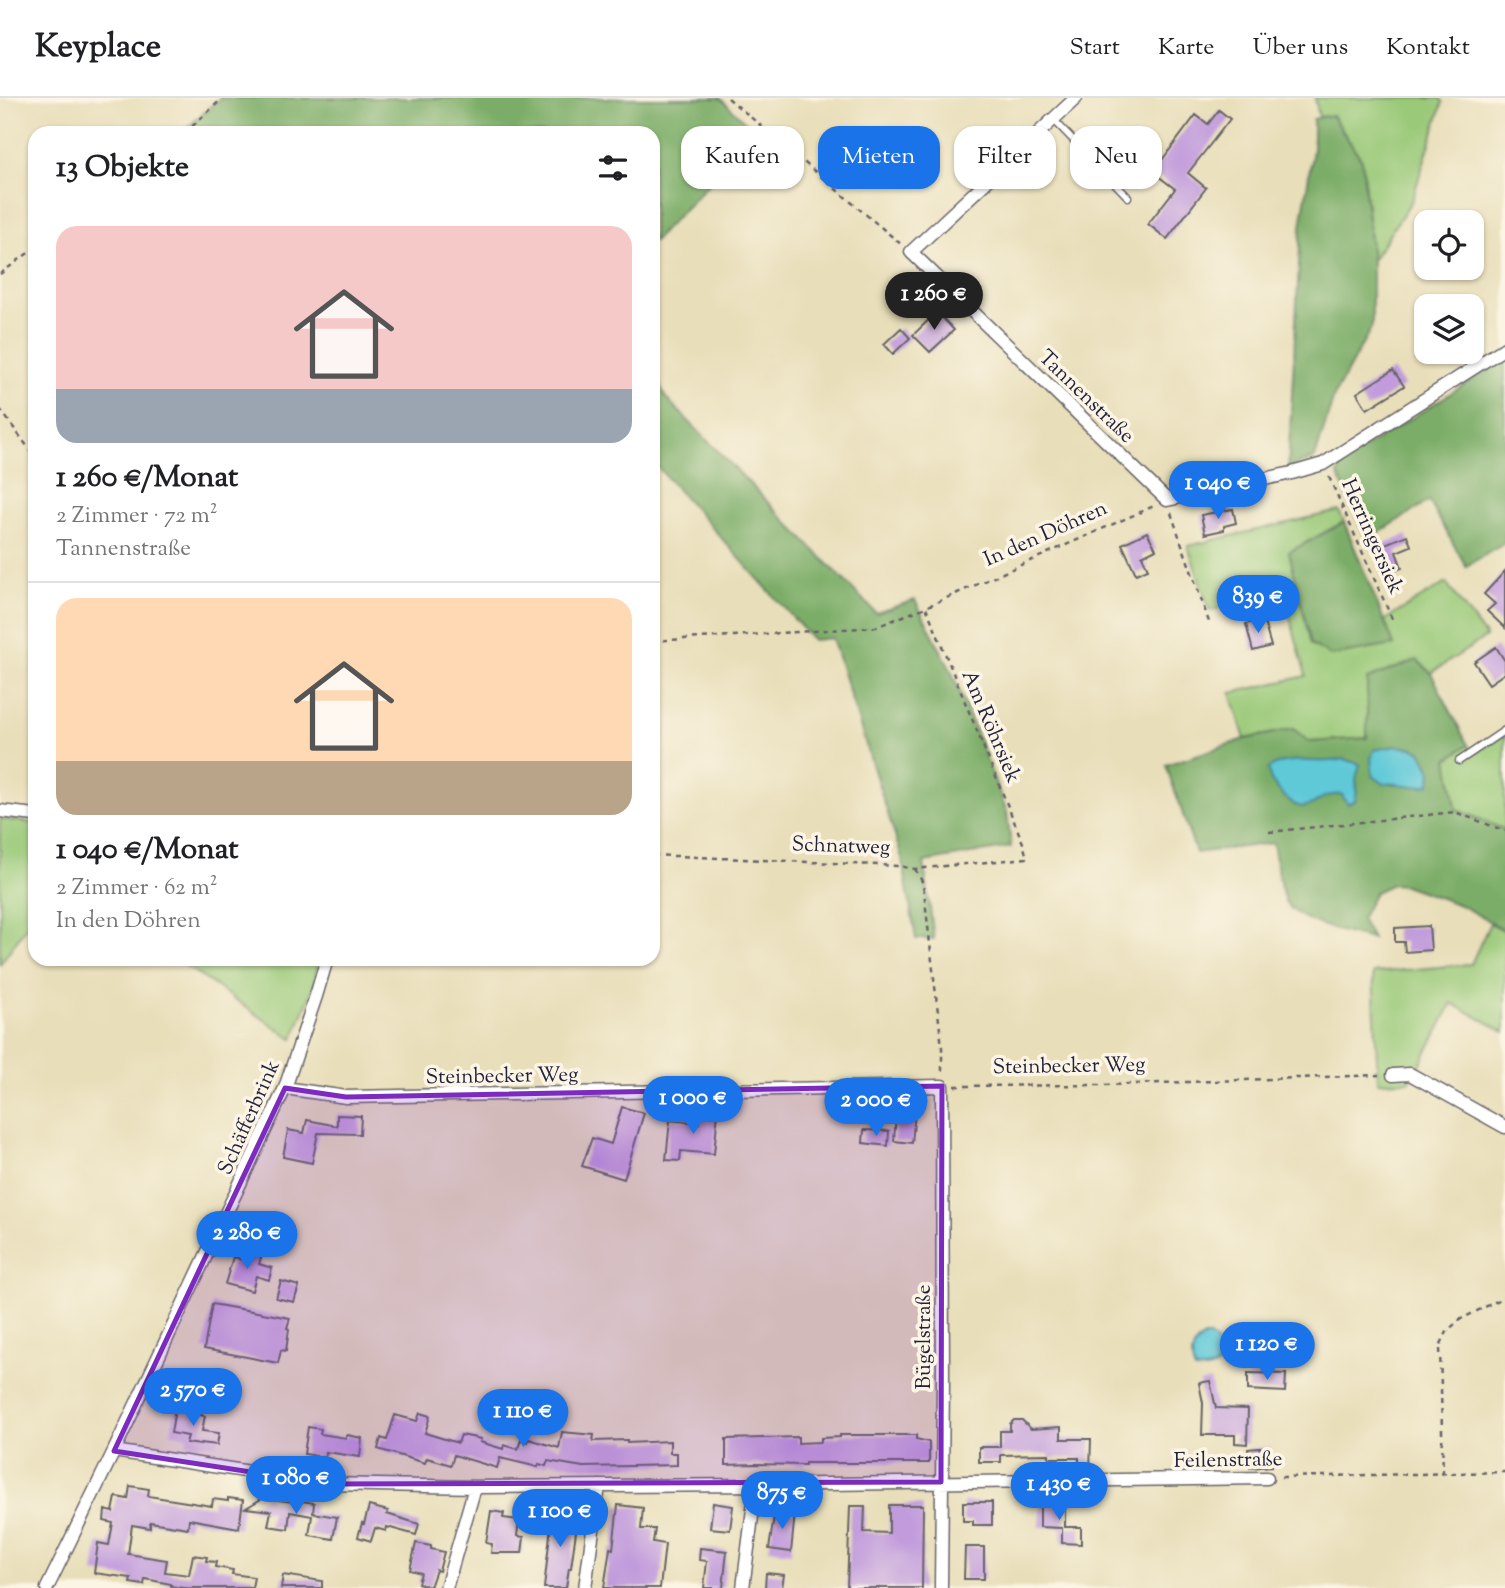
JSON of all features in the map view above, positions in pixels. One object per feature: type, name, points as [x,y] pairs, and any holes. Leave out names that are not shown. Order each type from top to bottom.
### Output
[{"type":"street","points":[[911,252],[1076,98]]},
{"type":"street","name":"Tannenstraße","points":[[911,252],[1167,500]]},
{"type":"street","points":[[1167,500],[1323,464],[1505,348]]},
{"type":"street","points":[[0,811],[28,814]]},
{"type":"street","name":"Schäfferbrink","points":[[52,1587],[285,1088],[325,966]]},
{"type":"street","points":[[1393,1075],[1410,1074],[1505,1127]]},
{"type":"street","name":"Steinbecker Weg","points":[[285,1088],[346,1097],[942,1086]]},
{"type":"street","name":"Bügelstraße","points":[[941,1588],[942,1086]]},
{"type":"street","name":"Feilenstraße","points":[[114,1451],[329,1484],[475,1487],[1267,1478]]},
{"type":"street","points":[[743,1588],[756,1485]]},
{"type":"street","points":[[585,1588],[599,1486]]},
{"type":"street","points":[[446,1588],[475,1487]]},
{"type":"lane","points":[[1053,119],[1128,197]]},
{"type":"lane","points":[[1458,761],[1505,730]]},
{"type":"path","points":[[193,126],[223,98]]},
{"type":"path","points":[[728,98],[911,252]]},
{"type":"path","points":[[0,274],[28,253]]},
{"type":"path","points":[[0,409],[28,447]]},
{"type":"path","name":"Herringersiek","points":[[1323,464],[1394,621]]},
{"type":"path","points":[[1167,500],[1209,622]]},
{"type":"path","name":"In den Döhren","points":[[660,641],[876,627],[1167,500]]},
{"type":"path","name":"Am Röhrsiek","points":[[926,607],[1023,843],[1027,859]]},
{"type":"path","points":[[1269,832],[1455,812],[1505,831]]},
{"type":"path","name":"Schnatweg","points":[[660,855],[899,866],[915,869],[1027,859]]},
{"type":"path","points":[[915,869],[923,883],[942,1047],[942,1086]]},
{"type":"path","name":"Steinbecker Weg","points":[[942,1086],[1105,1085],[1393,1075]]},
{"type":"path","points":[[1443,1474],[1440,1346],[1448,1330],[1461,1320],[1505,1297]]},
{"type":"path","name":"Feilenstraße","points":[[1267,1478],[1505,1472]]},
{"type":"highlighted area","points":[[942,1086],[941,1482],[329,1484],[114,1451],[285,1088],[346,1097]]},
{"type":"green space","points":[[220,98],[720,98],[750,126],[681,126],[681,189],[704,189],[660,235],[660,126],[189,126]]},
{"type":"green space","points":[[1315,98],[1440,98],[1443,102],[1412,200],[1372,260],[1362,160],[1332,115],[1319,117]]},
{"type":"green space","points":[[1331,115],[1362,160],[1372,260],[1372,326],[1334,396],[1315,458],[1288,468],[1301,227],[1313,149],[1313,119]]},
{"type":"green space","points":[[1505,359],[1505,543],[1466,566],[1429,501],[1367,540],[1338,475],[1342,462]]},
{"type":"green space","points":[[660,386],[666,398],[876,613],[915,600],[951,670],[1007,812],[1011,847],[924,862],[934,939],[916,939],[902,858],[832,638],[813,640],[660,470]]},
{"type":"green space","points":[[1339,511],[1344,522],[1289,552],[1393,645],[1385,620],[1446,583],[1486,637],[1431,673],[1417,660],[1367,738],[1310,742],[1293,729],[1245,739],[1231,693],[1306,676],[1282,588],[1210,611],[1188,546]]},
{"type":"green space","points":[[1344,522],[1394,645],[1331,656],[1311,644],[1289,552]]},
{"type":"green space","points":[[1417,660],[1431,673],[1468,745],[1448,759],[1456,809],[1505,830],[1505,930],[1460,905],[1404,885],[1392,884],[1375,892],[1361,919],[1372,939],[1350,934],[1313,922],[1286,903],[1273,843],[1196,853],[1166,765],[1245,739],[1293,729],[1310,742],[1367,738],[1367,679]],"holes":[[[1344,759],[1356,779],[1357,790],[1326,796],[1295,761],[1332,763]]]},
{"type":"green space","points":[[1505,735],[1505,830],[1456,809],[1448,759],[1468,745],[1473,754]]},
{"type":"green space","points":[[0,819],[28,822],[28,924],[0,964]]},
{"type":"green space","points":[[1490,923],[1505,931],[1505,1032],[1452,1003],[1417,1071],[1409,1081],[1378,1082],[1373,973],[1471,964]]},
{"type":"green space","points":[[186,966],[318,966],[313,989],[293,1039]]},
{"type":"water","points":[[1396,746],[1421,751],[1431,771],[1430,784],[1417,787],[1384,784],[1373,776],[1371,759],[1374,750]]},
{"type":"water","points":[[1344,759],[1360,764],[1355,801],[1348,804],[1341,794],[1326,796],[1303,807],[1295,805],[1271,781],[1268,769],[1286,762]]},
{"type":"water","points":[[1210,1337],[1217,1343],[1223,1356],[1212,1368],[1195,1370],[1193,1351],[1197,1343]]},
{"type":"building","points":[[1219,110],[1230,119],[1188,173],[1206,188],[1167,239],[1148,224],[1175,189],[1162,179],[1162,160],[1196,115],[1208,124]]},
{"type":"building","points":[[937,312],[954,330],[930,352],[913,335]]},
{"type":"building","points":[[901,328],[910,338],[893,354],[884,344]]},
{"type":"building","points":[[1393,370],[1404,386],[1367,409],[1357,393]]},
{"type":"building","points":[[1233,509],[1236,523],[1224,526],[1224,530],[1205,534],[1201,515]]},
{"type":"building","points":[[1147,532],[1156,549],[1142,556],[1148,569],[1136,574],[1122,544]]},
{"type":"building","points":[[1407,535],[1411,546],[1396,552],[1402,568],[1386,574],[1375,548]]},
{"type":"building","points":[[1505,571],[1505,628],[1487,611],[1495,604],[1484,594]]},
{"type":"building","points":[[1263,619],[1271,646],[1253,651],[1246,624]]},
{"type":"building","points":[[1496,647],[1505,661],[1505,673],[1489,684],[1474,662]]},
{"type":"building","points":[[1429,926],[1431,950],[1405,952],[1404,942],[1395,942],[1395,928]]},
{"type":"building","points":[[897,1100],[916,1102],[912,1143],[894,1141]]},
{"type":"building","points":[[622,1107],[644,1113],[624,1179],[582,1166],[592,1138],[611,1144]]},
{"type":"building","points":[[700,1109],[718,1111],[714,1154],[681,1151],[680,1161],[666,1160],[670,1120],[699,1123]]},
{"type":"building","points":[[337,1115],[361,1116],[360,1134],[318,1133],[312,1163],[283,1157],[288,1130],[304,1133],[307,1120],[337,1126]]},
{"type":"building","points":[[864,1130],[889,1131],[888,1146],[863,1143]]},
{"type":"building","points":[[251,1248],[263,1251],[259,1264],[272,1268],[269,1280],[256,1276],[252,1291],[225,1284],[233,1257],[247,1261]]},
{"type":"building","points":[[281,1281],[299,1286],[294,1302],[276,1298]]},
{"type":"building","points":[[212,1304],[290,1318],[286,1351],[281,1350],[278,1363],[204,1349]]},
{"type":"building","points":[[1248,1373],[1286,1374],[1285,1392],[1248,1390]]},
{"type":"building","points":[[1210,1381],[1216,1408],[1248,1409],[1247,1444],[1235,1443],[1235,1435],[1202,1435],[1203,1403],[1199,1383]]},
{"type":"building","points":[[175,1409],[205,1416],[202,1431],[219,1433],[217,1445],[186,1443],[188,1436],[171,1433]]},
{"type":"building","points":[[420,1413],[430,1416],[425,1433],[458,1443],[461,1435],[481,1439],[480,1442],[503,1449],[504,1445],[518,1449],[521,1439],[559,1448],[562,1432],[594,1435],[593,1441],[670,1441],[670,1453],[677,1453],[677,1465],[583,1467],[548,1461],[546,1466],[539,1464],[538,1467],[500,1458],[497,1468],[454,1455],[451,1465],[427,1458],[425,1463],[378,1449],[381,1438],[387,1440],[395,1415],[417,1421]]},
{"type":"building","points":[[1014,1420],[1022,1420],[1031,1429],[1061,1427],[1061,1439],[1091,1439],[1090,1471],[1079,1471],[1079,1458],[1049,1458],[1049,1454],[1001,1455],[1001,1462],[979,1462],[979,1447],[1000,1447],[1000,1431],[1010,1431],[1010,1424]]},
{"type":"building","points":[[308,1427],[321,1429],[320,1434],[362,1438],[360,1457],[326,1452],[325,1457],[304,1454]]},
{"type":"building","points":[[840,1435],[916,1435],[916,1439],[929,1442],[929,1463],[726,1465],[726,1439],[798,1437],[798,1443],[821,1442],[821,1438]]},
{"type":"building","points":[[1270,1447],[1272,1466],[1250,1468],[1248,1449]]},
{"type":"building","points":[[130,1486],[149,1489],[148,1496],[212,1506],[213,1499],[243,1500],[239,1528],[189,1519],[188,1528],[150,1522],[150,1528],[132,1525],[128,1554],[167,1560],[165,1572],[189,1575],[193,1555],[207,1557],[206,1561],[216,1562],[215,1567],[233,1570],[232,1574],[254,1577],[252,1588],[183,1588],[145,1579],[144,1585],[130,1583],[131,1578],[94,1573],[98,1543],[109,1545],[113,1523],[104,1521],[105,1510],[113,1512],[116,1497],[128,1499]]},
{"type":"building","points":[[268,1495],[271,1499],[314,1503],[313,1513],[337,1517],[333,1539],[309,1535],[312,1516],[290,1512],[288,1529],[268,1526],[271,1511],[246,1508]]},
{"type":"building","points":[[963,1502],[992,1502],[992,1525],[973,1525],[973,1521],[963,1521]]},
{"type":"building","points":[[713,1503],[733,1506],[730,1530],[710,1528]]},
{"type":"building","points":[[1040,1503],[1065,1504],[1065,1527],[1081,1527],[1081,1544],[1062,1543],[1062,1528],[1040,1527]]},
{"type":"building","points":[[618,1505],[643,1508],[641,1529],[655,1529],[653,1542],[665,1544],[660,1588],[604,1588],[610,1548],[613,1549]]},
{"type":"building","points":[[889,1505],[923,1505],[922,1588],[847,1588],[850,1506],[865,1506],[864,1532],[889,1533]]},
{"type":"building","points":[[369,1506],[419,1524],[416,1535],[387,1527],[386,1531],[375,1528],[371,1541],[358,1537]]},
{"type":"building","points":[[553,1508],[575,1511],[573,1524],[577,1524],[566,1588],[544,1588]]},
{"type":"building","points":[[775,1510],[795,1513],[791,1552],[769,1549]]},
{"type":"building","points":[[491,1511],[504,1513],[503,1518],[519,1520],[517,1536],[524,1537],[522,1553],[491,1553],[492,1544],[486,1543]]},
{"type":"building","points":[[416,1543],[444,1552],[439,1571],[436,1570],[430,1587],[418,1583],[421,1573],[410,1570]]},
{"type":"building","points":[[965,1547],[984,1547],[984,1579],[964,1579]]},
{"type":"building","points":[[700,1548],[727,1551],[723,1588],[704,1588],[707,1561],[699,1560]]},
{"type":"building","points":[[766,1573],[784,1575],[782,1588],[765,1588]]},
{"type":"building","points":[[283,1575],[322,1581],[322,1588],[281,1588]]}]
